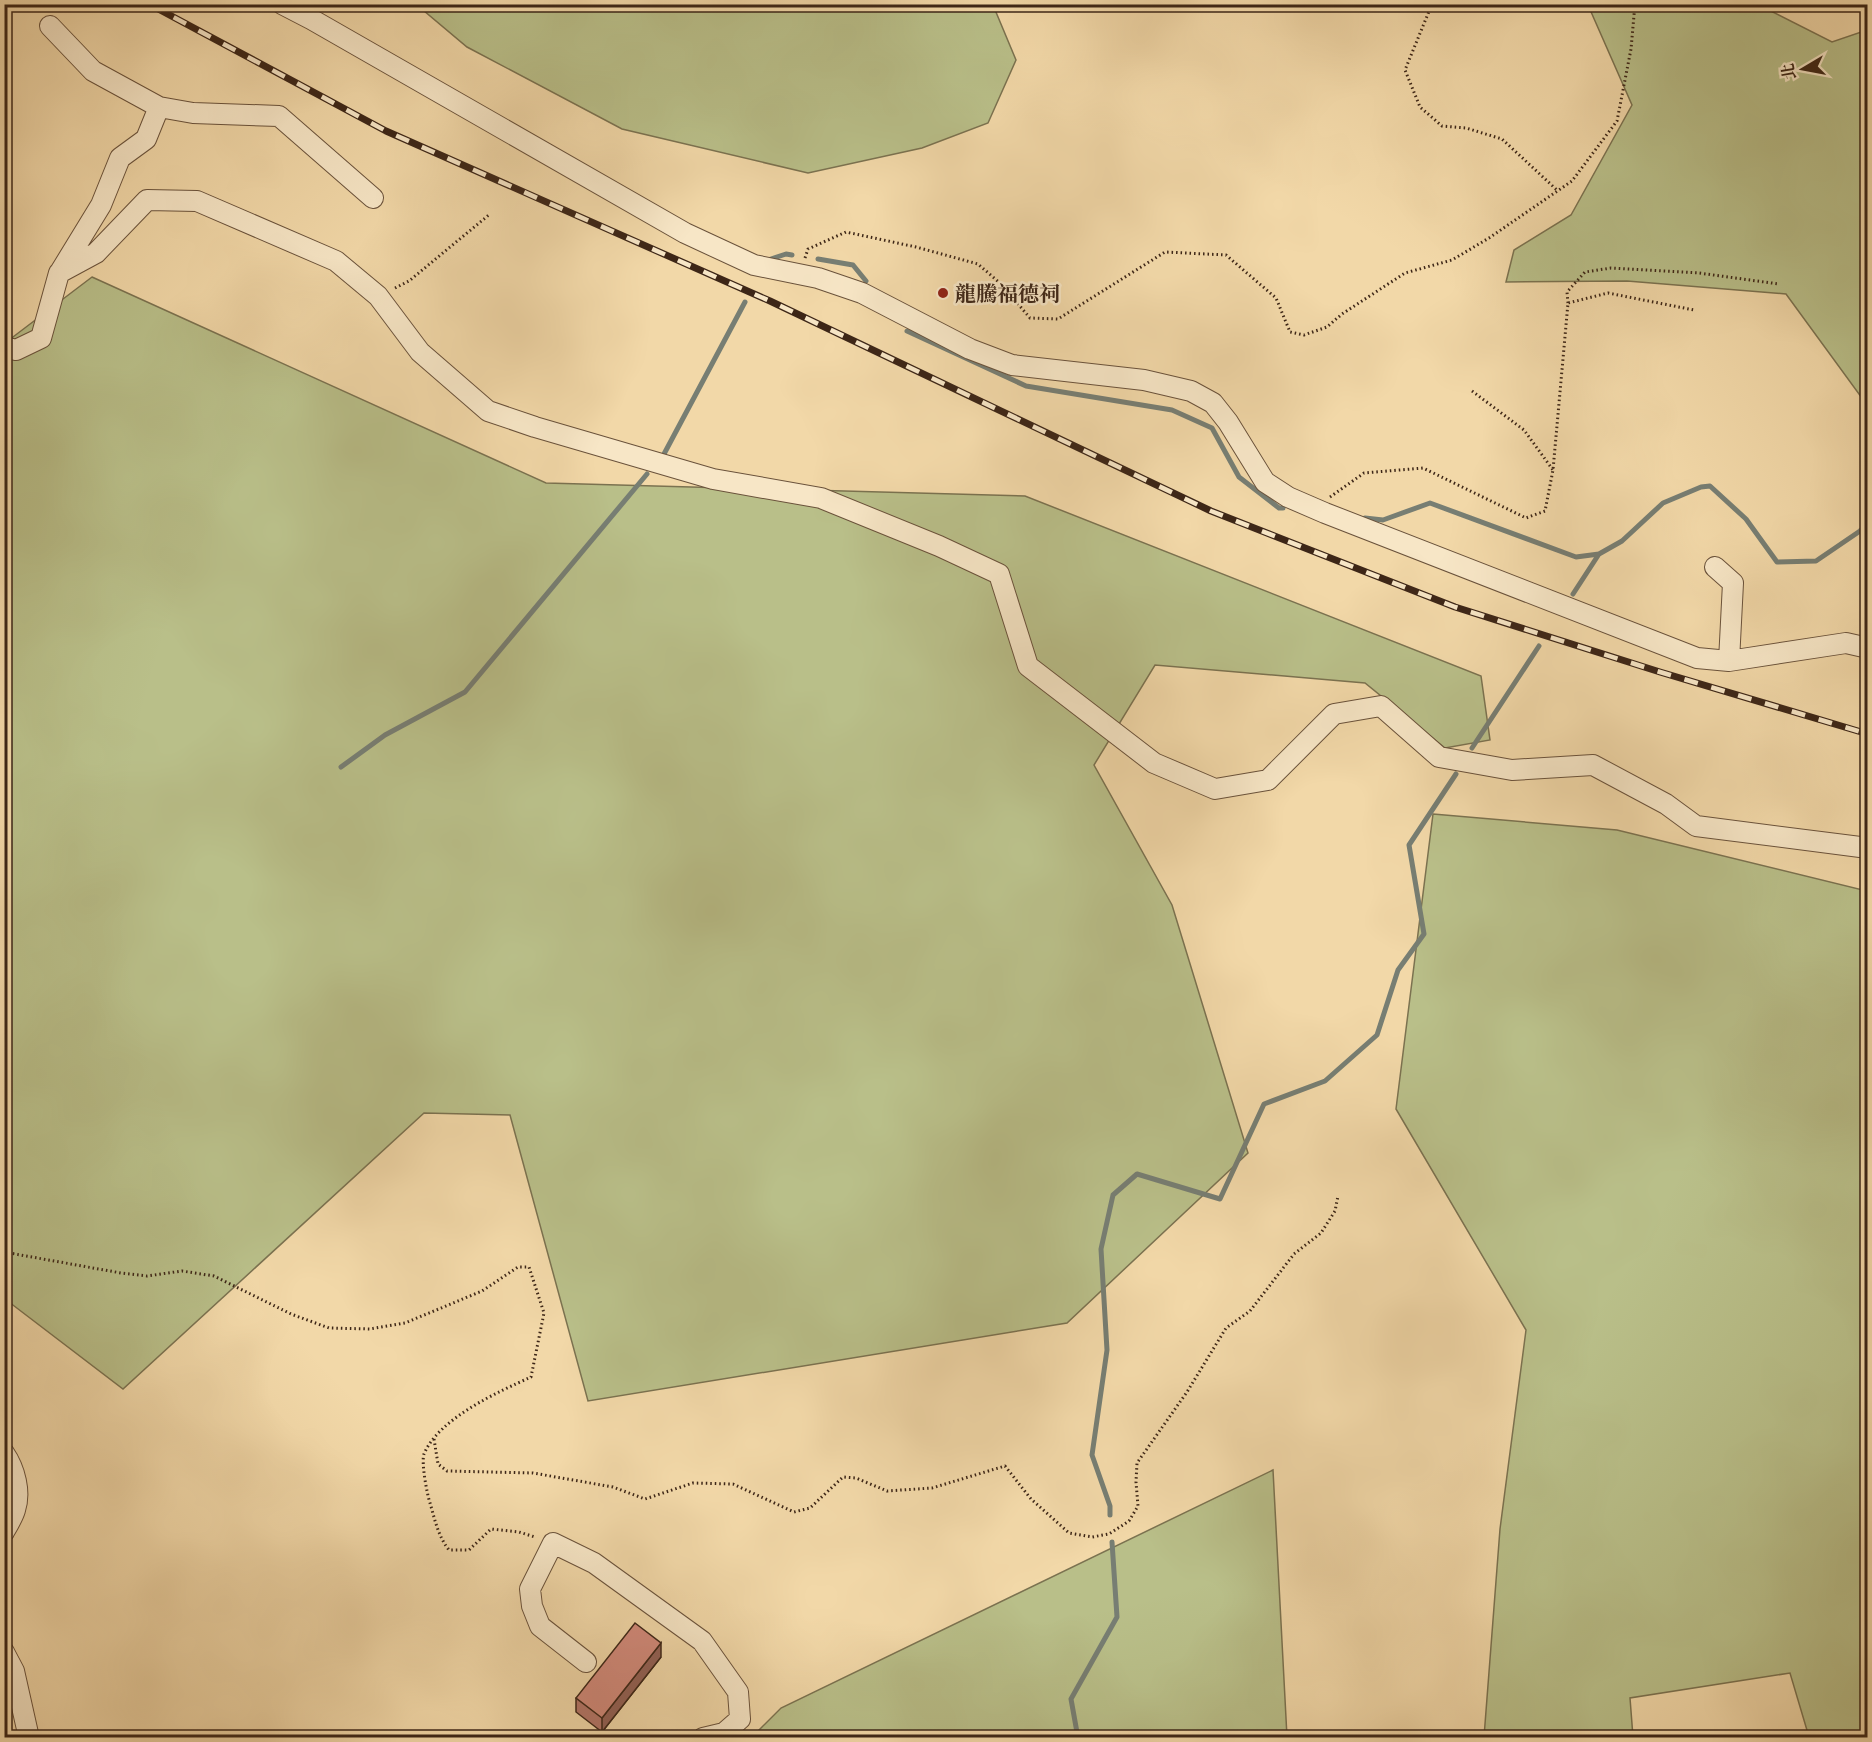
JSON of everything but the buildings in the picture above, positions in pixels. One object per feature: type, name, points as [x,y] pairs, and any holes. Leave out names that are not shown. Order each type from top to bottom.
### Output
[{"type":"street","points":[[282,4],[685,233],[754,265],[819,278],[862,293],[970,349],[1012,365],[1144,380],[1191,391],[1213,403],[1228,422],[1265,482],[1288,497],[1313,508],[1698,658],[1729,661],[1846,643],[1868,648]]},
{"type":"street","points":[[50,26],[93,71],[159,107],[193,113],[279,116],[373,198]]},
{"type":"street","points":[[4,348],[16,350],[41,338],[59,273],[101,205],[120,158],[146,139],[159,107]]},
{"type":"street","points":[[59,273],[96,253],[147,200],[197,201],[336,261],[378,296],[420,352],[488,411],[535,427],[713,478],[821,498],[939,546],[999,574],[1028,666],[1154,763],[1215,789],[1268,780],[1334,714],[1381,706],[1439,757],[1512,770],[1593,765],[1666,804],[1696,826],[1868,848]]},
{"type":"street","points":[[1715,567],[1733,583],[1729,661]]},
{"type":"street","points":[[4,1454],[9,1461],[17,1484],[16,1509],[4,1532]]},
{"type":"street","points":[[586,1662],[540,1626],[532,1606],[530,1589],[553,1543],[594,1563],[702,1641],[738,1692],[740,1719],[724,1732],[703,1737]]},
{"type":"street","points":[[4,1652],[14,1671],[29,1737]]},
{"type":"path","points":[[1432,4],[1405,70],[1420,107],[1443,126],[1466,128],[1502,139],[1558,191]]},
{"type":"path","points":[[798,274],[808,249],[846,232],[916,247],[978,264],[1001,284],[1030,318],[1058,319],[1165,252],[1227,255],[1276,298],[1290,332],[1304,335],[1327,327],[1342,314],[1405,273],[1452,260],[1572,181],[1617,121],[1632,49],[1635,4]]},
{"type":"path","points":[[1791,4],[1806,8],[1844,4]]},
{"type":"path","points":[[1802,4],[1806,8]]},
{"type":"path","points":[[378,296],[409,281],[490,214]]},
{"type":"path","points":[[1313,508],[1364,473],[1423,468],[1526,518],[1545,511],[1553,470],[1568,303],[1567,292],[1585,272],[1611,268],[1699,273],[1779,284]]},
{"type":"path","points":[[1568,303],[1608,293],[1694,310]]},
{"type":"path","points":[[1472,391],[1524,430],[1553,470]]},
{"type":"path","points":[[434,1438],[438,1464],[447,1471],[533,1473],[613,1487],[645,1499],[693,1484],[733,1484],[794,1512],[810,1508],[843,1477],[856,1478],[887,1491],[932,1488],[1005,1466],[1031,1499],[1069,1533],[1092,1537],[1109,1534],[1129,1521],[1138,1506],[1137,1463],[1187,1392],[1226,1328],[1250,1311],[1294,1254],[1322,1233],[1335,1211],[1338,1196]]},
{"type":"path","points":[[4,1252],[147,1276],[182,1271],[214,1276],[291,1314],[329,1328],[370,1329],[405,1323],[482,1291],[518,1267],[529,1268],[544,1313],[531,1377],[486,1398],[445,1427],[434,1438],[423,1456],[428,1496],[441,1539],[449,1550],[469,1550],[491,1528],[519,1532],[553,1543]]},
{"type":"green space","points":[[417,5],[993,5],[1016,60],[988,123],[922,148],[808,173],[622,129],[467,47]]},
{"type":"green space","points":[[1588,5],[1759,5],[1832,42],[1867,30],[1867,405],[1786,294],[1627,281],[1506,282],[1514,250],[1571,215],[1632,105]]},
{"type":"green space","points":[[92,277],[546,483],[1025,496],[1481,676],[1490,740],[1445,748],[1365,683],[1155,665],[1094,765],[1172,905],[1248,1153],[1067,1323],[588,1401],[510,1115],[424,1113],[123,1389],[5,1299],[5,343]]},
{"type":"green space","points":[[1433,814],[1617,830],[1867,891],[1867,1737],[1809,1737],[1790,1673],[1630,1698],[1633,1737],[1484,1737],[1500,1529],[1526,1330],[1396,1109]]},
{"type":"green space","points":[[1273,1470],[1287,1737],[752,1737],[781,1708]]},
{"type":"waterway","points":[[768,260],[786,254],[792,255]]},
{"type":"waterway","points":[[818,259],[853,265],[866,281]]},
{"type":"waterway","points":[[664,454],[745,302]]},
{"type":"waterway","points":[[907,331],[1026,386],[1172,410],[1212,428],[1239,477],[1279,508],[1283,508]]},
{"type":"waterway","points":[[341,767],[385,735],[465,692],[647,474]]},
{"type":"waterway","points":[[1365,518],[1383,520],[1430,503],[1576,557],[1599,554],[1622,541],[1663,503],[1701,487],[1710,486],[1746,519],[1777,562],[1816,561],[1868,524]]},
{"type":"waterway","points":[[1573,594],[1599,554]]},
{"type":"waterway","points":[[1472,748],[1539,646]]},
{"type":"waterway","points":[[1110,1515],[1110,1506],[1092,1455],[1107,1350],[1101,1249],[1113,1195],[1137,1174],[1220,1199],[1264,1104],[1325,1081],[1377,1035],[1398,970],[1424,934],[1409,845],[1456,774]]},
{"type":"waterway","points":[[1078,1738],[1071,1699],[1117,1617],[1112,1542]]},
{"type":"railway","points":[[149,4],[386,131],[770,301],[1211,511],[1455,607],[1660,672],[1868,734]]},
{"type":"place","name":"龍騰福德祠","points":[[943,293]]}]
